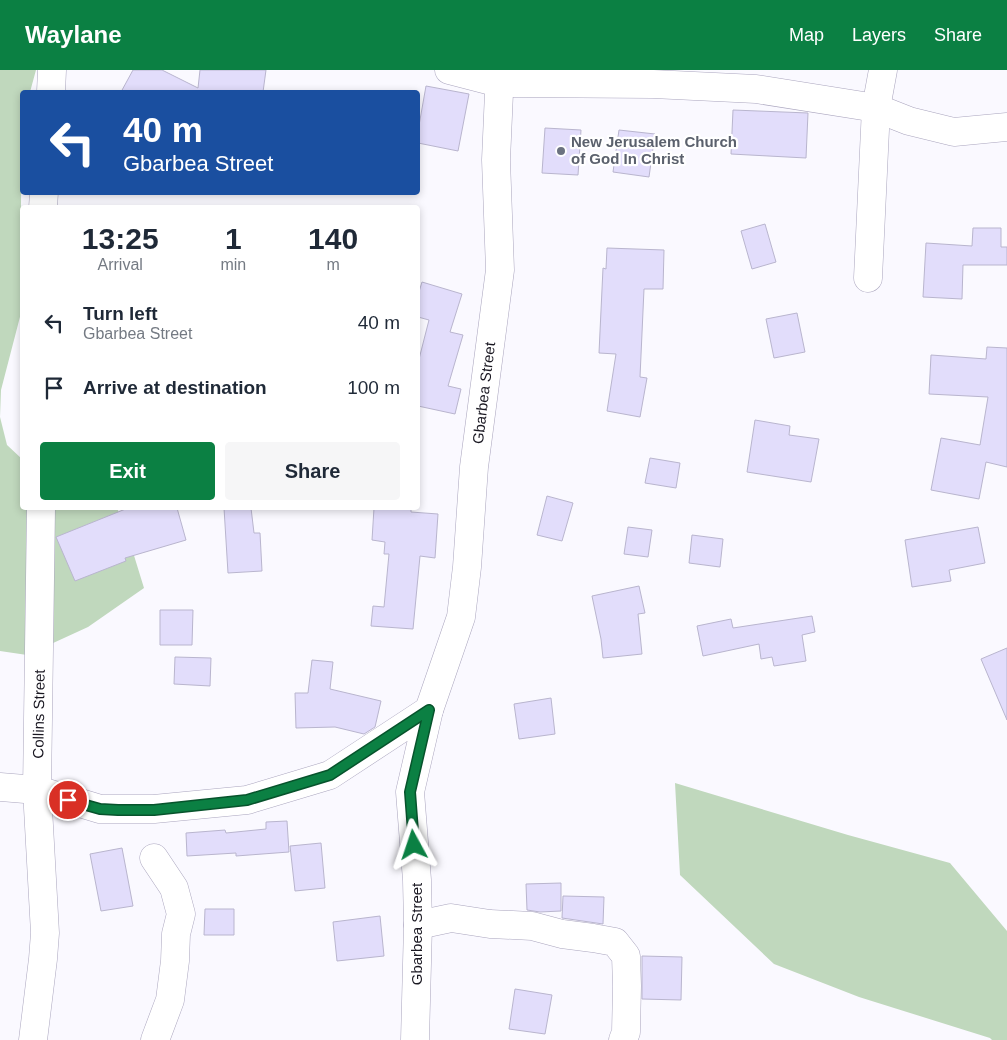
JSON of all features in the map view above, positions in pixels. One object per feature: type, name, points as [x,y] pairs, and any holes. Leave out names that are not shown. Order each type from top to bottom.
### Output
[{"type":"street","points":[[51,90],[52,70]]},
{"type":"street","points":[[449,70],[500,76],[756,89],[876,108],[909,121],[954,132],[1007,127]]},
{"type":"street","points":[[868,278],[876,108],[883,70]]},
{"type":"street","name":"Gbarbea Street","points":[[415,1040],[418,925],[417,880],[410,792],[429,710],[461,617],[467,567],[474,466],[500,270],[496,160],[500,76]]},
{"type":"street","name":"Collins Street","points":[[33,1040],[45,933],[37,790],[41,510]]},
{"type":"street","points":[[0,786],[37,790],[100,809],[154,810],[247,800],[330,775],[429,710]]},
{"type":"street","points":[[154,858],[174,888],[181,914],[176,934],[170,1000],[155,1040]]},
{"type":"street","points":[[418,925],[451,918],[490,924],[532,926],[562,934],[615,942],[626,956],[626,1032],[623,1040]]},
{"type":"green space","points":[[0,70],[36,70],[31,90],[20,90],[20,317],[1,390],[0,417]]},
{"type":"green space","points":[[0,417],[7,445],[20,457],[20,510],[118,510],[144,588],[88,627],[27,655],[0,651]]},
{"type":"green space","points":[[675,783],[848,835],[950,863],[1007,931],[1007,1040],[992,1040],[859,997],[774,964],[680,875]]},
{"type":"building","points":[[133,70],[162,70],[198,88],[200,70],[266,70],[263,90],[122,90]]},
{"type":"building","points":[[426,86],[469,94],[458,151],[420,143],[420,120]]},
{"type":"building","points":[[733,110],[808,113],[806,158],[731,154]]},
{"type":"building","name":"New Jerusalem Church of God In Christ","points":[[545,128],[581,130],[578,175],[542,173]]},
{"type":"building","points":[[619,130],[655,134],[649,177],[613,172]]},
{"type":"building","points":[[765,224],[776,262],[752,269],[741,231]]},
{"type":"building","points":[[973,228],[1001,228],[1001,247],[1007,247],[1007,265],[963,265],[962,299],[923,297],[926,243],[972,246]]},
{"type":"building","points":[[607,248],[664,250],[663,289],[644,289],[640,377],[647,378],[640,417],[607,411],[616,354],[599,353],[603,268],[606,269]]},
{"type":"building","points":[[422,282],[462,294],[450,332],[463,335],[448,386],[461,389],[455,414],[420,406],[420,355],[429,320],[420,318],[420,288]]},
{"type":"building","points":[[797,313],[805,352],[774,358],[766,319]]},
{"type":"building","points":[[987,347],[1007,348],[1007,467],[986,462],[979,499],[931,490],[941,438],[980,445],[988,397],[929,394],[931,355],[986,359]]},
{"type":"building","points":[[755,420],[790,426],[789,435],[819,439],[811,482],[747,472]]},
{"type":"building","points":[[650,458],[680,463],[676,488],[645,483]]},
{"type":"building","points":[[547,496],[573,503],[562,541],[537,535]]},
{"type":"building","points":[[123,510],[178,510],[186,540],[125,558],[126,561],[75,581],[56,537]]},
{"type":"building","points":[[224,510],[251,510],[254,533],[260,533],[262,571],[228,573]]},
{"type":"building","points":[[374,510],[411,510],[411,512],[438,514],[435,558],[420,556],[413,629],[371,626],[373,606],[384,607],[389,554],[384,554],[385,542],[372,540]]},
{"type":"building","points":[[628,527],[652,530],[648,557],[624,554]]},
{"type":"building","points":[[978,527],[985,563],[949,570],[951,581],[912,587],[905,540]]},
{"type":"building","points":[[692,535],[723,539],[720,567],[689,563]]},
{"type":"building","points":[[639,586],[645,613],[638,614],[642,654],[603,658],[592,596]]},
{"type":"building","points":[[160,610],[193,610],[192,645],[160,645]]},
{"type":"building","points":[[812,616],[815,632],[802,635],[806,661],[774,666],[772,657],[761,659],[759,644],[703,656],[697,626],[731,619],[733,628]]},
{"type":"building","points":[[1007,648],[1007,720],[981,659]]},
{"type":"building","points":[[175,657],[211,658],[210,686],[174,684]]},
{"type":"building","points":[[312,660],[333,662],[330,689],[381,701],[375,727],[364,734],[335,727],[296,728],[295,693],[308,693]]},
{"type":"building","points":[[551,698],[555,734],[519,739],[514,704]]},
{"type":"building","points":[[287,821],[289,852],[236,856],[236,853],[187,856],[186,833],[225,830],[226,833],[266,829],[266,822]]},
{"type":"building","points":[[321,843],[325,888],[295,891],[290,846]]},
{"type":"building","points":[[122,848],[133,906],[101,911],[90,854]]},
{"type":"building","points":[[561,883],[561,911],[540,912],[527,910],[526,884]]},
{"type":"building","points":[[563,896],[604,897],[603,924],[562,918]]},
{"type":"building","points":[[205,909],[234,909],[234,935],[204,935]]},
{"type":"building","points":[[380,916],[384,956],[337,961],[333,922]]},
{"type":"building","points":[[642,956],[682,957],[681,1000],[642,999]]},
{"type":"building","points":[[515,989],[552,995],[545,1034],[509,1029]]},
{"type":"place","name":"New Jerusalem Church of God In Christ","points":[[561,151]]},
{"type":"route","points":[[68,800],[100,809],[154,810],[247,800],[330,775],[429,710],[410,792],[414,845]]}]
